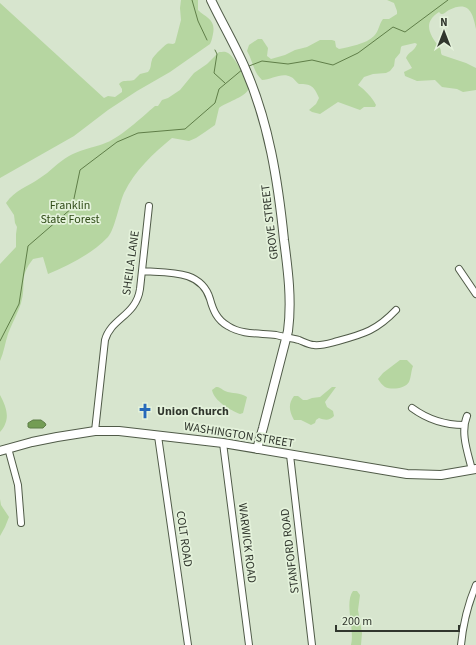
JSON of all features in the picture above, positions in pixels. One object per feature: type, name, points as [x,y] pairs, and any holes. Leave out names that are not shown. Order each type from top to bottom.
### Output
[{"type":"main road","name":"GROVE STREET","points":[[211,0],[245,68],[269,140],[278,186],[289,294],[289,320],[286,338],[257,449]]},
{"type":"main road","name":"WASHINGTON STREET","points":[[4,450],[32,442],[95,431],[119,431],[223,443],[416,475],[441,475],[474,469]]},
{"type":"street","name":"SHEILA LANE","points":[[95,431],[106,337],[113,325],[131,310],[137,302],[140,292],[149,206]]},
{"type":"street","points":[[459,269],[476,294]]},
{"type":"street","points":[[142,271],[183,275],[194,278],[205,288],[216,315],[227,325],[240,331],[294,339],[314,346],[326,344],[371,330],[382,324],[396,310]]},
{"type":"street","points":[[412,408],[440,422],[451,425],[464,425]]},
{"type":"street","points":[[467,416],[464,425],[464,432],[474,469]]},
{"type":"street","name":"COLT ROAD","points":[[158,436],[188,645]]},
{"type":"street","name":"WARWICK ROAD","points":[[223,443],[249,645]]},
{"type":"street","points":[[4,450],[18,485],[21,523]]},
{"type":"street","name":"STANFORD ROAD","points":[[290,455],[312,645]]},
{"type":"street","points":[[461,645],[467,612],[476,585]]},
{"type":"green space","points":[[181,0],[198,0],[198,10],[210,19],[213,25],[214,29],[210,44],[170,72],[108,110],[74,136],[0,178],[0,3],[104,98],[108,96],[115,97],[122,92],[119,84],[121,82],[134,80],[140,74],[148,72],[151,62],[156,54],[167,44],[175,43],[181,20]]},
{"type":"green space","points":[[387,0],[476,0],[476,29],[471,13],[466,7],[461,6],[449,10],[443,14],[439,12],[431,20],[429,29],[442,55],[476,68],[476,90],[463,92],[457,89],[442,87],[435,80],[417,81],[405,76],[404,72],[412,68],[406,58],[416,46],[417,44],[415,43],[401,47],[400,53],[395,59],[394,66],[390,71],[364,77],[358,85],[368,94],[376,105],[375,107],[364,107],[360,110],[338,102],[320,114],[312,112],[309,110],[316,104],[319,98],[312,86],[299,84],[293,78],[284,75],[262,80],[257,74],[247,51],[249,45],[258,39],[262,39],[268,48],[267,56],[271,59],[307,47],[320,40],[335,41],[336,47],[339,49],[357,45],[371,39],[374,36],[383,19],[389,19],[397,14],[394,3]]},
{"type":"green space","name":"Franklin State Forest","points":[[219,52],[227,52],[234,59],[247,82],[248,90],[246,93],[219,108],[215,125],[189,141],[172,138],[145,163],[133,177],[124,193],[115,222],[108,237],[95,249],[72,263],[48,274],[43,257],[33,259],[24,276],[23,296],[8,334],[0,361],[0,264],[16,247],[17,227],[14,215],[6,203],[17,192],[44,176],[61,161],[72,154],[116,138],[155,106],[158,106],[162,100],[180,90],[194,73],[207,64]]},
{"type":"green space","points":[[400,360],[407,360],[413,366],[409,382],[398,388],[385,387],[378,379],[383,373]]},
{"type":"green space","points":[[216,387],[228,392],[242,394],[247,397],[243,413],[240,414],[227,408],[219,401],[213,394],[212,390]]},
{"type":"green space","points":[[332,387],[336,387],[325,402],[327,407],[333,411],[334,416],[332,418],[327,420],[319,418],[311,425],[301,420],[294,420],[290,408],[294,396],[298,396],[303,400],[320,397]]},
{"type":"green space","points":[[0,395],[6,409],[7,418],[6,423],[0,432]]},
{"type":"green space","points":[[0,499],[1,505],[9,517],[0,536]]},
{"type":"green space","points":[[353,591],[357,591],[360,595],[358,610],[362,633],[361,645],[351,645],[352,632],[349,602]]},
{"type":"shaded area","points":[[33,420],[41,420],[46,425],[43,428],[28,427],[28,423]]},
{"type":"waterway","points":[[192,0],[198,21],[207,40]]},
{"type":"waterway","points":[[249,66],[262,61],[288,64],[312,60],[333,65],[358,53],[393,27],[405,32],[448,0]]},
{"type":"waterway","points":[[215,50],[217,54],[214,73],[225,83]]},
{"type":"waterway","points":[[0,341],[19,304],[28,246],[72,208],[80,170],[117,142],[138,133],[185,129],[215,103],[219,89],[243,69]]},
{"type":"place","name":"Union Church","points":[[145,411]]}]
